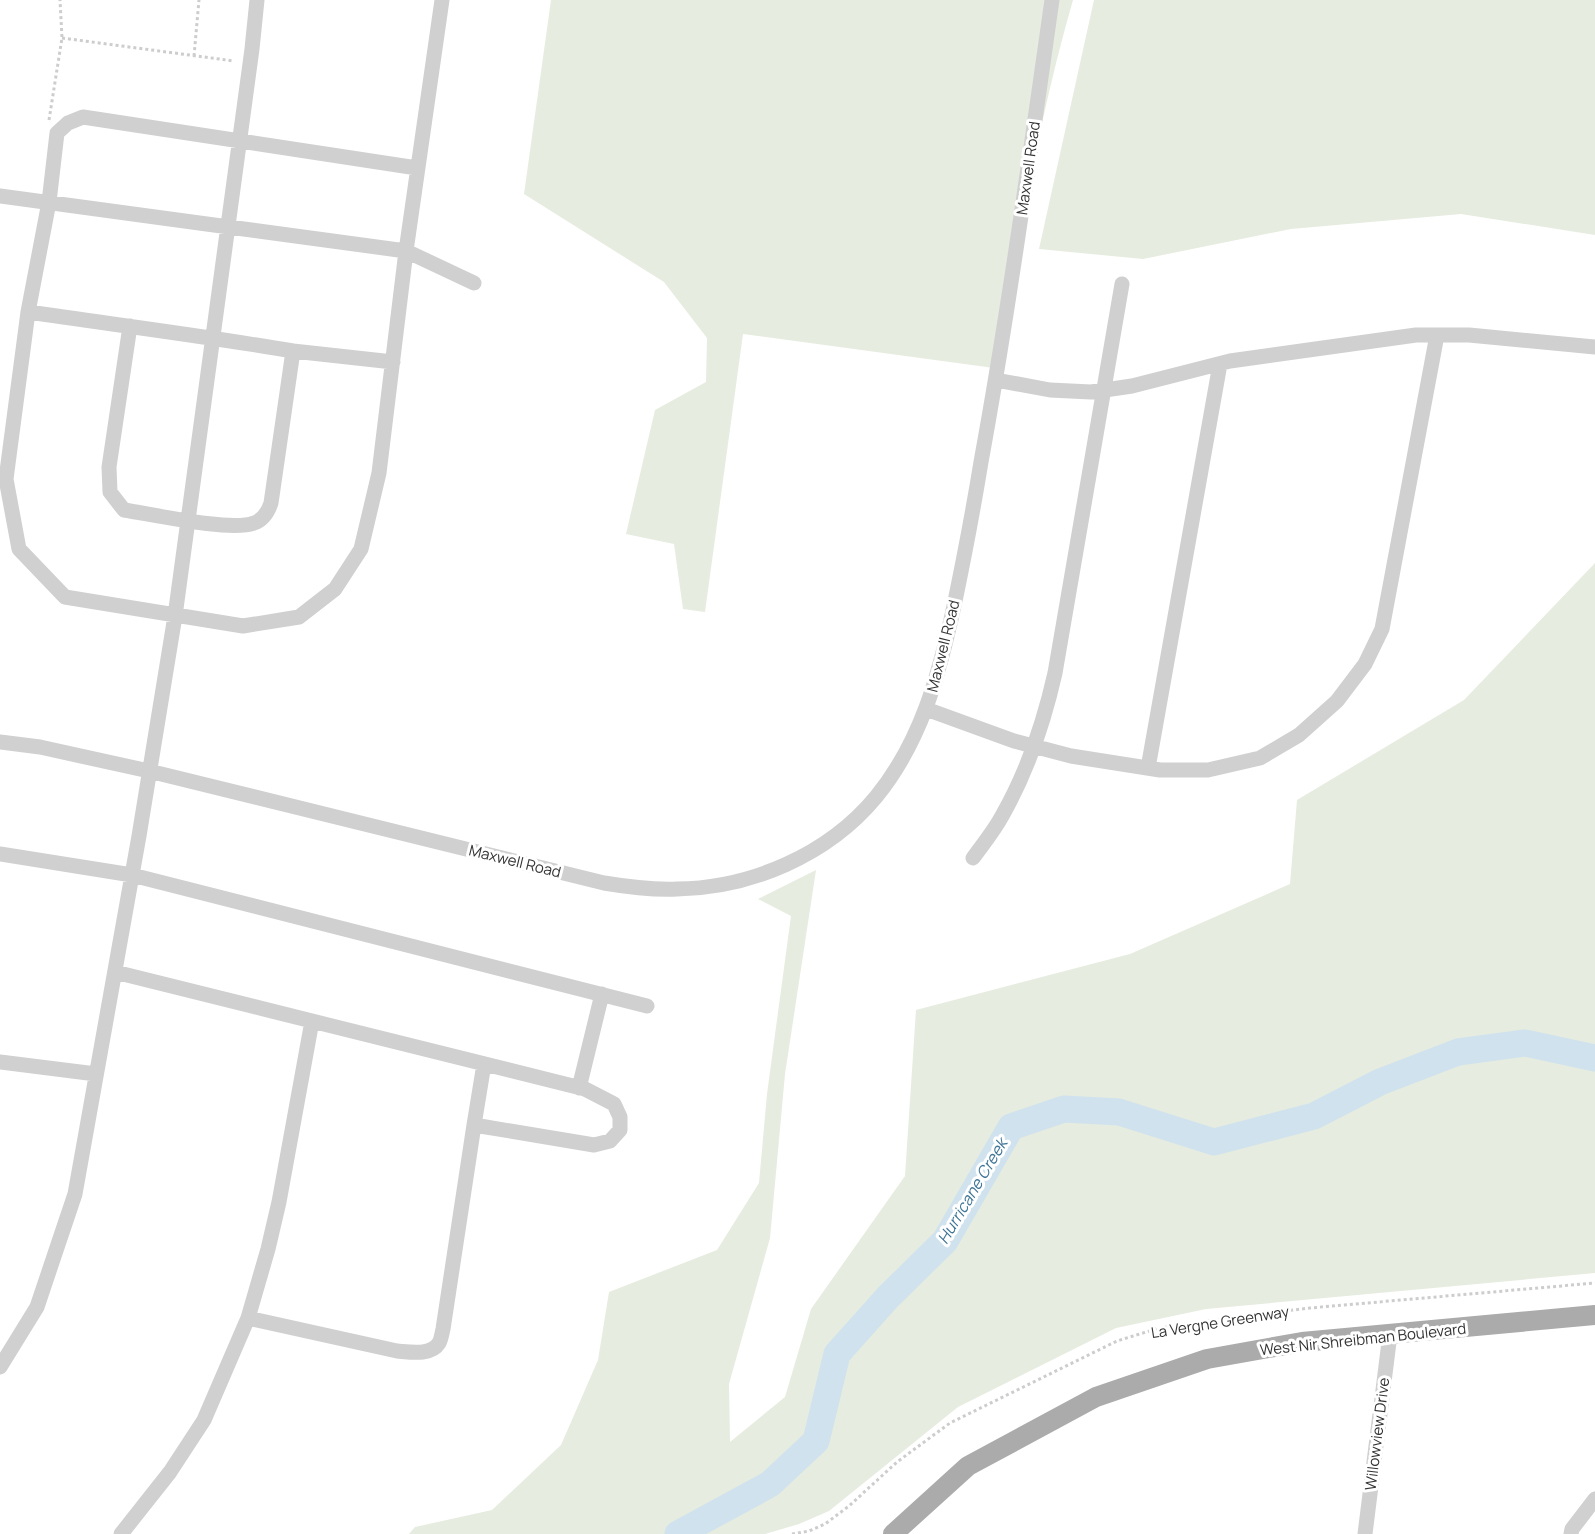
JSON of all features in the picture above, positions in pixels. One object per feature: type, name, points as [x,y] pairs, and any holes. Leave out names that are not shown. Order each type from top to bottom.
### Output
[{"type":"main road","name":"West Nir Shreibman Boulevard","points":[[893,1534],[968,1466],[1096,1397],[1207,1359],[1302,1342],[1595,1315]]},
{"type":"street","points":[[0,1367],[36,1307],[75,1194],[175,616],[257,0]]},
{"type":"street","points":[[417,168],[83,117],[68,123],[57,133],[48,202],[28,312],[6,479],[19,549],[65,597],[243,626],[299,617],[335,589],[361,549],[379,473],[406,250],[442,0]]},
{"type":"street","name":"Maxwell Road","points":[[0,742],[40,747],[149,771],[604,884],[678,890],[712,886],[748,879],[807,854],[841,830],[874,800],[894,774],[912,741],[940,669],[966,551],[996,380],[1052,0]]},
{"type":"street","points":[[0,196],[406,250],[474,283]]},
{"type":"street","points":[[973,858],[1001,818],[1020,781],[1048,705],[1122,284]]},
{"type":"street","points":[[28,312],[293,351],[393,362]]},
{"type":"street","points":[[130,326],[109,467],[110,492],[124,510],[188,521],[233,526],[254,523],[267,514],[271,503],[293,351]]},
{"type":"street","points":[[996,380],[1050,390],[1091,392],[1132,386],[1220,364],[1416,335],[1469,335],[1595,347]]},
{"type":"street","points":[[926,709],[1014,741],[1071,756],[1160,770],[1208,770],[1260,758],[1299,735],[1337,700],[1365,664],[1382,629],[1437,335]]},
{"type":"street","points":[[1148,768],[1220,364]]},
{"type":"street","points":[[0,854],[132,875],[647,1006]]},
{"type":"street","points":[[115,972],[579,1088],[614,1104],[620,1117],[620,1130],[610,1141],[594,1144],[474,1125]]},
{"type":"street","points":[[579,1088],[602,994]]},
{"type":"street","points":[[121,1534],[170,1472],[204,1420],[248,1318],[279,1202],[312,1021]]},
{"type":"street","points":[[0,1062],[96,1074]]},
{"type":"street","points":[[248,1318],[397,1350],[414,1352],[430,1350],[438,1344],[443,1329],[484,1064]]},
{"type":"street","name":"Willowview Drive","points":[[1365,1534],[1390,1334]]},
{"type":"street","points":[[1571,1534],[1572,1529],[1595,1499]]},
{"type":"path","points":[[48,128],[62,38],[60,0]]},
{"type":"path","points":[[194,56],[199,0]]},
{"type":"path","points":[[62,38],[234,61]]},
{"type":"path","name":"La Vergne Greenway","points":[[792,1534],[809,1531],[825,1524],[849,1506],[897,1462],[950,1423],[1117,1341],[1160,1328],[1234,1317],[1310,1308],[1595,1283]]},
{"type":"shaded area","points":[[551,0],[1073,0],[1039,137],[994,368],[743,334],[705,612],[683,609],[674,544],[626,534],[655,410],[706,382],[707,338],[664,282],[524,194]]},
{"type":"shaded area","points":[[1094,0],[1595,0],[1595,235],[1461,214],[1291,229],[1143,259],[1039,249]]},
{"type":"shaded area","points":[[1595,563],[1595,1273],[1206,1309],[1116,1328],[958,1407],[829,1511],[799,1524],[765,1534],[409,1534],[415,1527],[492,1510],[561,1445],[598,1360],[609,1292],[717,1250],[759,1183],[767,1094],[791,916],[758,899],[816,870],[785,1074],[770,1238],[729,1384],[730,1442],[785,1397],[811,1309],[905,1176],[916,1010],[1130,954],[1290,884],[1297,800],[1464,700]]},
{"type":"waterway","name":"Hurricane Creek","points":[[678,1534],[770,1484],[816,1441],[837,1354],[888,1297],[945,1241],[1011,1127],[1064,1109],[1119,1112],[1214,1142],[1314,1116],[1380,1082],[1458,1052],[1525,1043],[1595,1058]]}]
